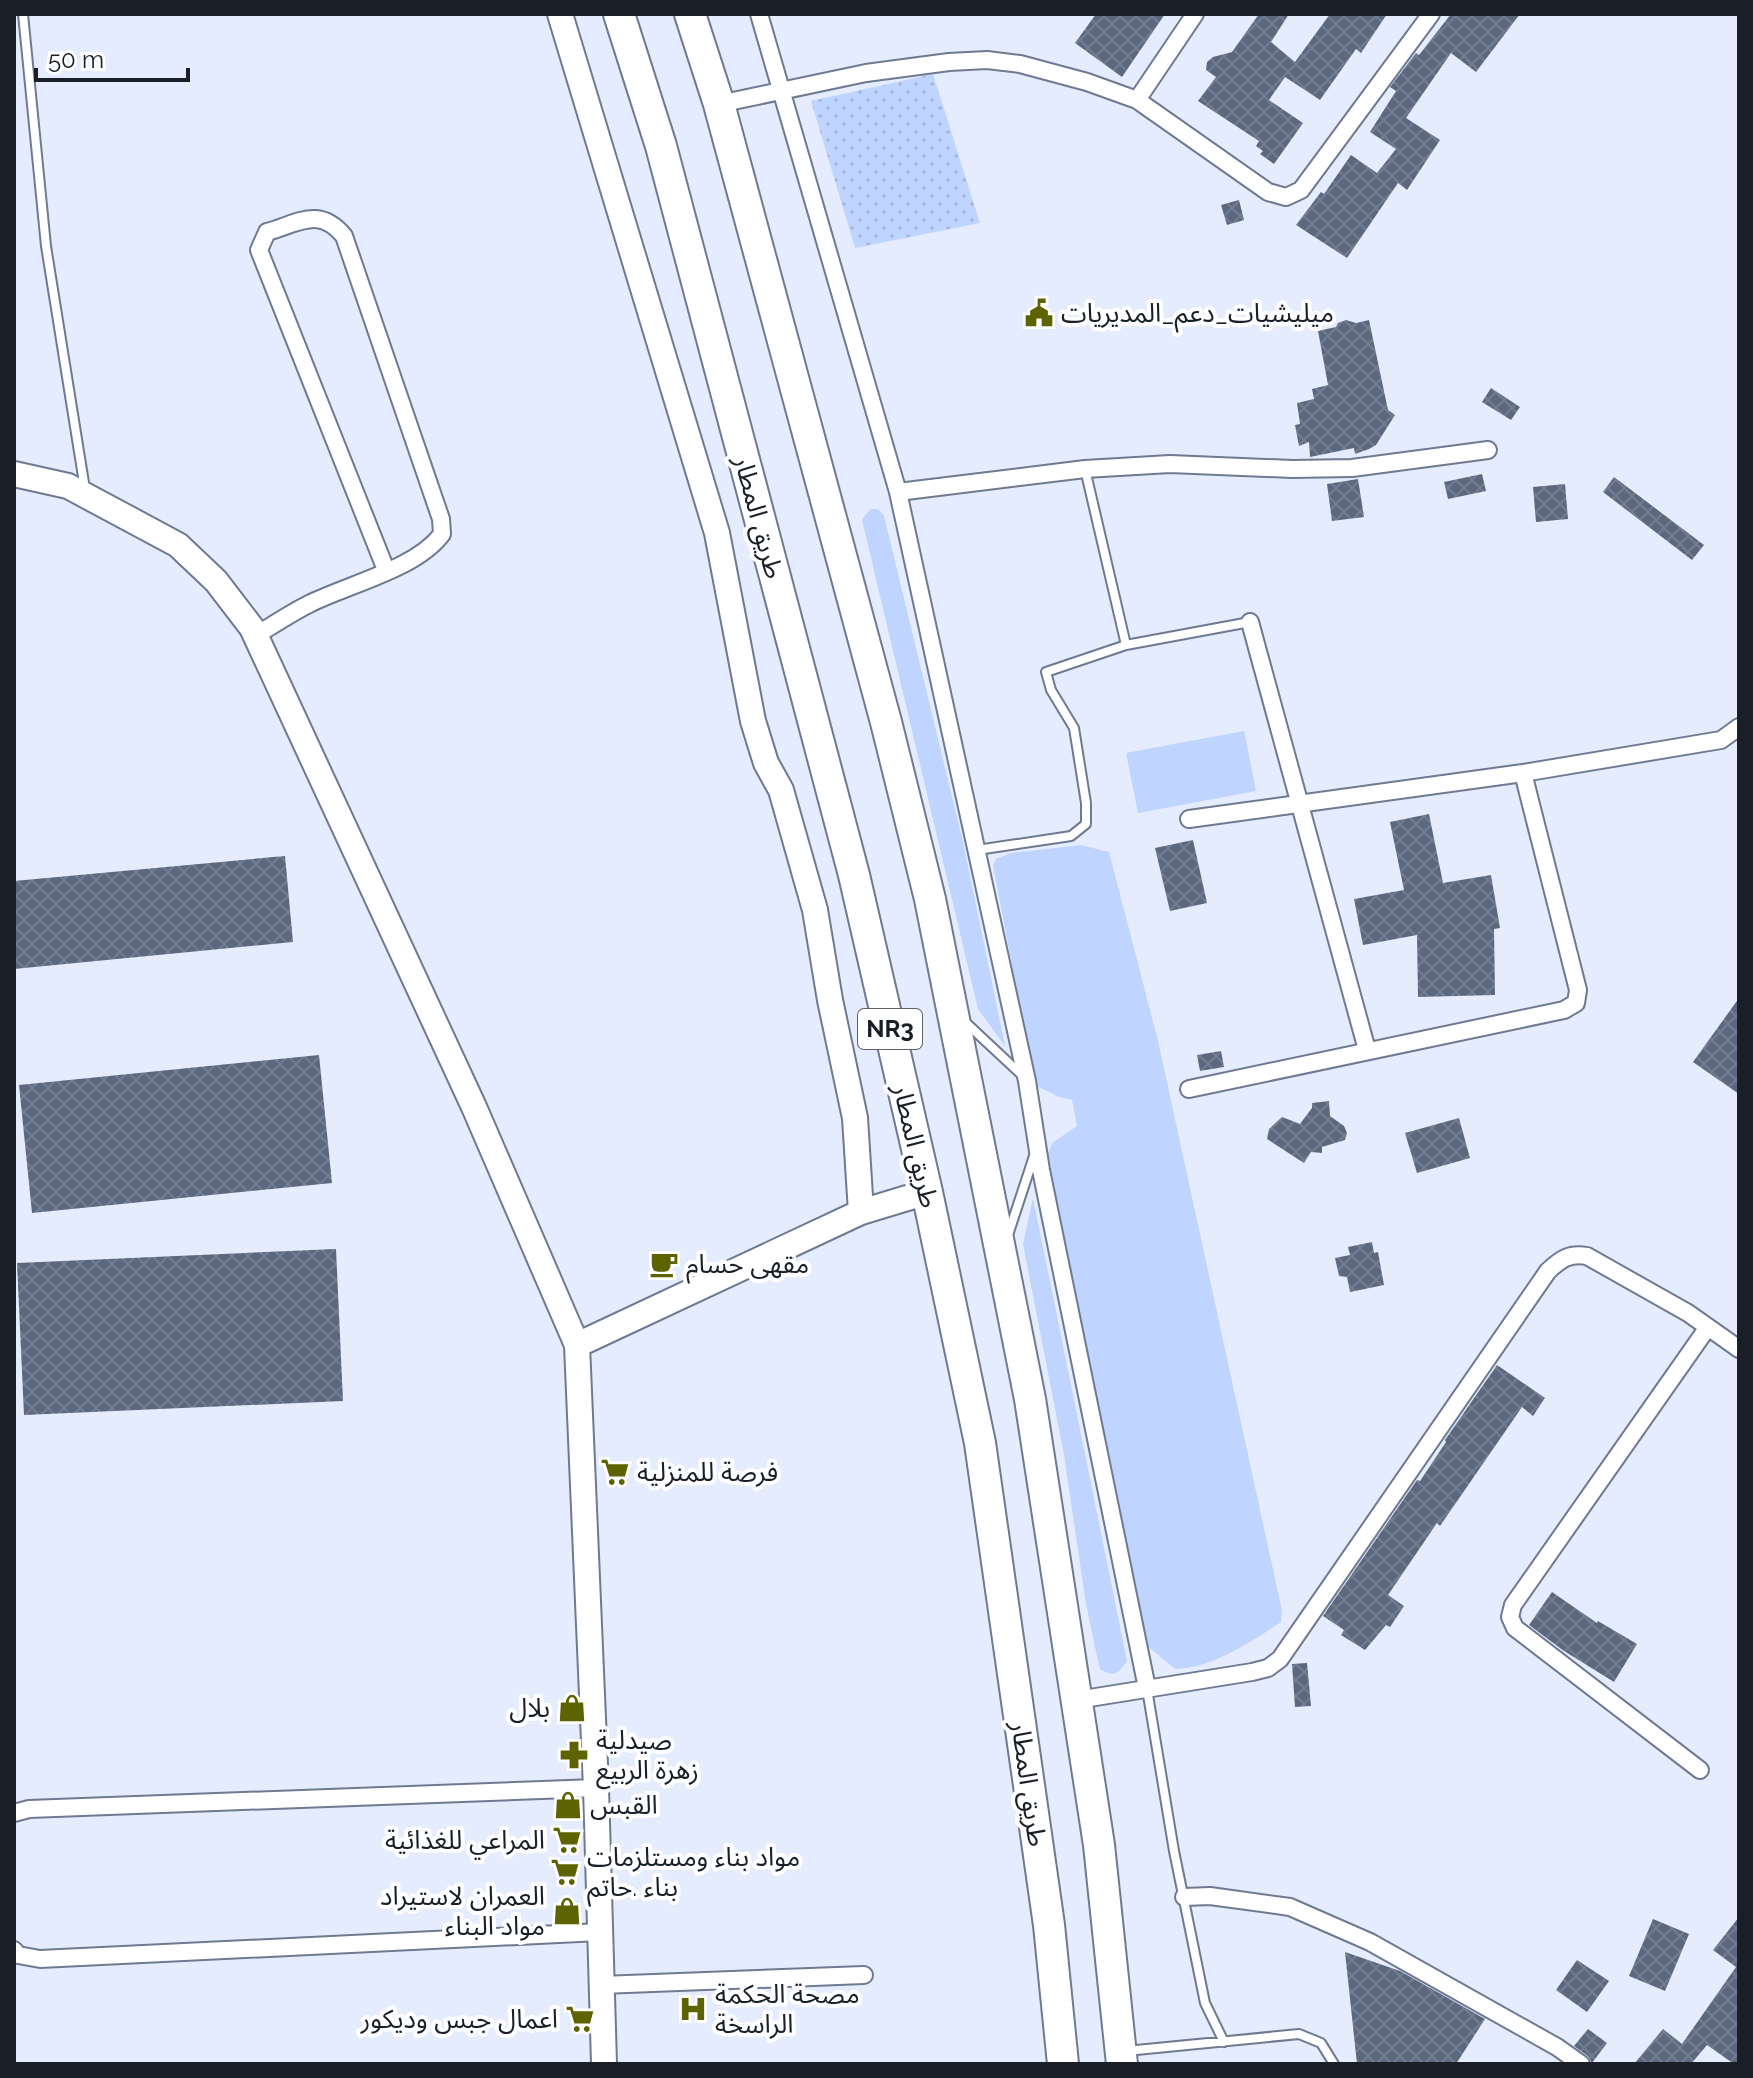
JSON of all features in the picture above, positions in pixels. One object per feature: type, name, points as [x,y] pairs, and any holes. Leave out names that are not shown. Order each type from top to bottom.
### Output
[{"type":"highway","name":"طريق المطار","points":[[619,14],[661,146],[854,875],[927,1192],[980,1443],[1049,1925],[1063,2064]]},
{"type":"highway","name":"NR3","points":[[690,14],[719,104],[886,722],[930,899],[1030,1399],[1099,1845],[1122,2058]]},
{"type":"street","points":[[560,14],[717,533],[753,721],[766,763],[781,790],[815,910],[855,1118],[861,1212]]},
{"type":"street","points":[[759,14],[898,492],[1027,1081],[1037,1145],[1147,1688]]},
{"type":"street","points":[[1137,100],[1195,14]]},
{"type":"street","points":[[719,104],[866,73],[949,62],[987,60],[1020,64],[1087,82],[1137,100],[1268,192],[1286,197],[1301,190],[1431,14]]},
{"type":"street","points":[[255,636],[309,604],[386,570],[434,545],[442,534],[441,519],[344,236],[335,225],[322,218],[310,219],[267,232],[259,250],[386,570]]},
{"type":"street","points":[[898,492],[1085,469],[1170,464],[1352,468],[1488,450]]},
{"type":"street","points":[[14,474],[68,486],[178,545],[216,581],[255,636],[474,1107],[577,1345],[604,2064]]},
{"type":"street","points":[[1250,622],[1367,1050]]},
{"type":"street","points":[[1189,819],[1523,773],[1721,740],[1739,727]]},
{"type":"street","points":[[1189,1089],[1564,1010],[1576,1003],[1578,990],[1523,773]]},
{"type":"street","points":[[577,1345],[861,1212],[927,1192]]},
{"type":"street","points":[[1077,1700],[1252,1672],[1268,1668],[1280,1659],[1548,1271],[1561,1259],[1573,1254],[1587,1256],[1708,1327],[1739,1349]]},
{"type":"street","points":[[1700,1770],[1515,1628],[1510,1617],[1513,1605],[1708,1327]]},
{"type":"street","points":[[14,1813],[29,1809],[596,1788]]},
{"type":"street","points":[[1184,1897],[1210,1896],[1290,1907],[1370,1942],[1557,2047],[1581,2064]]},
{"type":"street","points":[[14,1950],[18,1955],[40,1959],[600,1932]]},
{"type":"street","points":[[601,1985],[864,1975]]},
{"type":"lane","points":[[23,14],[46,246],[86,496]]},
{"type":"lane","points":[[1085,469],[1126,645]]},
{"type":"lane","points":[[977,850],[1071,836],[1086,824],[1086,803],[1074,728],[1051,690],[1046,672],[1126,645],[1250,622]]},
{"type":"lane","points":[[953,1011],[1027,1081]]},
{"type":"lane","points":[[1001,1254],[1037,1145]]},
{"type":"lane","points":[[1147,1688],[1164,1795],[1205,2003],[1224,2042]]},
{"type":"lane","points":[[1122,2058],[1299,2034],[1321,2043],[1334,2064]]},
{"type":"shaded area","points":[[933,74],[980,223],[855,248],[811,101]]},
{"type":"shaded area","points":[[870,509],[878,509],[884,516],[963,842],[1005,1046],[978,1009],[862,520]]},
{"type":"shaded area","points":[[1244,731],[1256,791],[1138,813],[1126,753]]},
{"type":"shaded area","points":[[1081,845],[1109,852],[1158,1041],[1282,1611],[1281,1622],[1257,1638],[1231,1653],[1189,1668],[1175,1669],[1144,1643],[1048,1154],[1052,1143],[1077,1126],[1072,1100],[1035,1085],[993,866],[996,859],[1011,853]]},
{"type":"shaded area","points":[[1033,1198],[1127,1661],[1112,1674],[1100,1669],[1086,1604],[1064,1455],[1023,1244]]},
{"type":"building","points":[[1096,14],[1165,14],[1122,77],[1075,43]]},
{"type":"building","points":[[1259,14],[1289,14],[1271,42],[1295,62],[1330,14],[1387,14],[1361,53],[1356,49],[1320,100],[1285,77],[1269,100],[1303,123],[1274,164],[1260,154],[1263,151],[1256,146],[1259,141],[1198,101],[1216,77],[1206,70],[1207,62],[1213,57],[1232,52]]},
{"type":"building","points":[[1451,14],[1520,14],[1476,72],[1451,53],[1406,118],[1440,140],[1407,190],[1398,183],[1347,258],[1296,225],[1321,192],[1324,194],[1351,155],[1377,173],[1396,149],[1370,132],[1396,91],[1390,87]]},
{"type":"building","points":[[1239,200],[1244,220],[1227,225],[1221,205]]},
{"type":"building","points":[[1346,320],[1356,323],[1369,320],[1388,410],[1395,415],[1376,445],[1369,449],[1355,454],[1354,448],[1310,457],[1309,442],[1299,446],[1295,425],[1300,424],[1297,403],[1314,399],[1312,389],[1328,385],[1318,331],[1336,327]]},
{"type":"building","points":[[1491,388],[1520,407],[1511,420],[1482,402]]},
{"type":"building","points":[[1482,474],[1486,491],[1448,499],[1444,482]]},
{"type":"building","points":[[1614,477],[1704,545],[1692,560],[1603,492]]},
{"type":"building","points":[[1358,479],[1364,517],[1332,521],[1327,484]]},
{"type":"building","points":[[1565,484],[1568,519],[1536,522],[1533,487]]},
{"type":"building","points":[[1429,814],[1443,883],[1491,875],[1500,928],[1494,929],[1495,995],[1418,997],[1417,935],[1363,945],[1354,899],[1404,890],[1390,822]]},
{"type":"building","points":[[1193,840],[1207,903],[1170,911],[1155,848]]},
{"type":"building","points":[[285,856],[293,942],[14,969],[14,881]]},
{"type":"building","points":[[1739,998],[1739,1094],[1693,1062]]},
{"type":"building","points":[[1221,1051],[1224,1067],[1200,1071],[1197,1055]]},
{"type":"building","points":[[319,1055],[332,1183],[32,1213],[19,1085]]},
{"type":"building","points":[[1329,1101],[1330,1116],[1344,1126],[1347,1133],[1345,1140],[1322,1147],[1322,1153],[1311,1152],[1304,1163],[1267,1139],[1269,1129],[1282,1117],[1300,1124],[1312,1108],[1312,1103]]},
{"type":"building","points":[[1459,1118],[1470,1158],[1417,1173],[1405,1133]]},
{"type":"building","points":[[1372,1242],[1374,1253],[1378,1252],[1384,1285],[1350,1292],[1347,1277],[1339,1276],[1335,1258],[1350,1255],[1348,1247]]},
{"type":"building","points":[[336,1249],[343,1401],[24,1415],[17,1263]]},
{"type":"building","points":[[1497,1365],[1545,1398],[1533,1416],[1522,1407],[1440,1526],[1437,1523],[1388,1595],[1404,1606],[1390,1627],[1386,1625],[1365,1650],[1341,1635],[1344,1630],[1323,1616],[1417,1480],[1420,1481]]},
{"type":"building","points":[[1552,1592],[1597,1623],[1637,1644],[1614,1682],[1529,1625]]},
{"type":"building","points":[[1307,1663],[1311,1706],[1295,1707],[1292,1664]]},
{"type":"building","points":[[1739,1917],[1739,2064],[1734,2064],[1707,2045],[1691,2064],[1634,2064],[1663,2029],[1682,2044],[1736,1967],[1713,1950]]},
{"type":"building","points":[[1653,1919],[1689,1934],[1665,1991],[1629,1976]]},
{"type":"building","points":[[1345,1952],[1400,1971],[1485,2019],[1456,2064],[1357,2064]]},
{"type":"building","points":[[1577,1960],[1609,1981],[1587,2012],[1556,1990]]},
{"type":"building","points":[[1588,2029],[1607,2043],[1592,2063],[1574,2046]]},
{"type":"place","name":"ميليشيات_دعم_المديريات","points":[[1039,313]]},
{"type":"place","name":"مقهى حسام","points":[[664,1264]]},
{"type":"place","name":"فرصة للمنزلية","points":[[615,1472]]},
{"type":"place","name":"بلال","points":[[572,1708]]},
{"type":"place","name":"صيدلية زهرة الربيع","points":[[574,1755]]},
{"type":"place","name":"القبس","points":[[568,1805]]},
{"type":"place","name":"المراعي للغذائية","points":[[567,1840]]},
{"type":"place","name":"مواد بناء ومستلزمات بناء .حاتم","points":[[565,1872]]},
{"type":"place","name":"العمران لاستيراد مواد البناء","points":[[567,1911]]},
{"type":"place","name":"مصحة الحكمة الراسخة","points":[[693,2009]]},
{"type":"place","name":"اعمال جبس وديكور","points":[[580,2019]]}]
